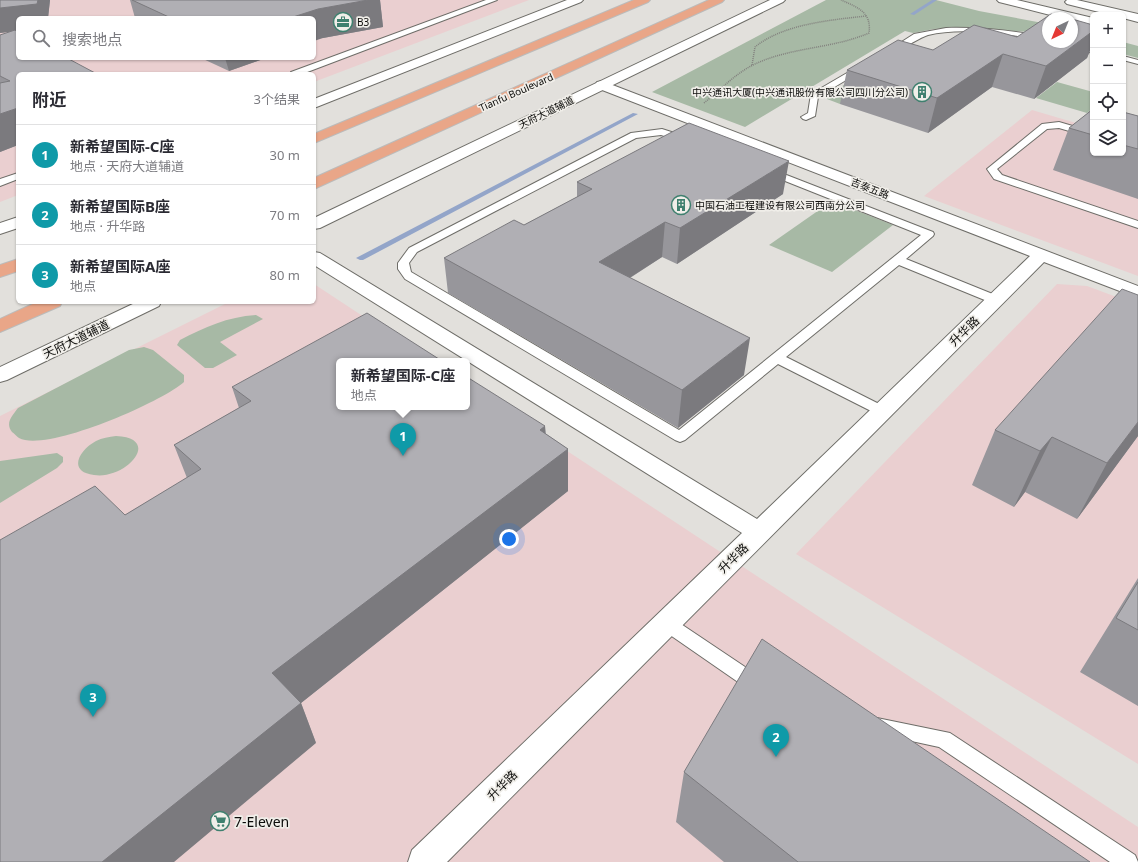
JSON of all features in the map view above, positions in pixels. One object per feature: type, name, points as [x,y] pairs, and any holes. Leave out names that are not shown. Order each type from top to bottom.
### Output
[{"type":"main road","points":[[316,138],[644,0]]},
{"type":"main road","name":"Tianfu Boulevard","points":[[316,183],[718,0]]},
{"type":"main road","points":[[0,272],[16,265]]},
{"type":"main road","points":[[0,326],[49,304]]},
{"type":"street","points":[[316,103],[577,0]]},
{"type":"street","name":"天府大道辅道","points":[[316,223],[779,0]]},
{"type":"street","points":[[1003,0],[1090,21]]},
{"type":"street","points":[[1064,0],[1138,18]]},
{"type":"street","name":"吉泰五路","points":[[602,85],[1138,292]]},
{"type":"street","points":[[0,229],[16,223]]},
{"type":"street","name":"升华路","points":[[424,862],[1042,254]]},
{"type":"street","points":[[316,258],[760,532]]},
{"type":"street","name":"天府大道辅道","points":[[0,375],[148,304]]},
{"type":"lane","points":[[299,72],[493,0]]},
{"type":"lane","points":[[884,55],[916,36],[945,31],[984,32],[1042,38]]},
{"type":"lane","points":[[1078,47],[1090,50]]},
{"type":"lane","points":[[1126,59],[1138,62]]},
{"type":"lane","points":[[806,117],[812,114],[814,96],[872,63]]},
{"type":"lane","points":[[1090,134],[1059,124],[1045,126],[992,169],[998,177],[1138,225]]},
{"type":"lane","points":[[694,142],[662,132],[634,136],[413,250],[407,256],[403,264],[404,271],[409,277],[680,437],[929,234],[760,168]]},
{"type":"lane","points":[[0,183],[16,177]]},
{"type":"lane","points":[[898,260],[996,300]]},
{"type":"lane","points":[[777,358],[882,411]]},
{"type":"lane","points":[[666,623],[768,693]]},
{"type":"lane","points":[[856,722],[943,739],[1128,862]]},
{"type":"path","points":[[703,104],[752,65],[768,59],[860,38],[869,33],[871,25],[867,16],[858,8],[841,0]]},
{"type":"path","points":[[752,65],[754,49],[761,42],[772,36],[794,29],[834,20],[867,16]]},
{"type":"shaded area","points":[[0,0],[529,0],[316,81],[316,72],[16,72],[16,196],[0,202]]},
{"type":"shaded area","points":[[1032,110],[1090,127],[1090,156],[1126,156],[1126,149],[1138,134],[1138,276],[924,196]]},
{"type":"shaded area","points":[[1057,284],[1087,286],[1138,305],[1138,764],[796,554]]},
{"type":"shaded area","points":[[316,285],[426,358],[336,358],[336,410],[470,410],[470,387],[1138,827],[1138,862],[0,862],[0,416],[225,304],[316,304]]},
{"type":"green space","points":[[826,0],[936,0],[979,11],[1042,23],[1042,27],[1029,32],[959,27],[934,29],[913,33],[905,31],[745,127],[652,92]]},
{"type":"green space","points":[[1126,43],[1138,46],[1138,58],[1126,55]]},
{"type":"green space","points":[[870,69],[891,73],[840,104],[827,99],[826,96]]},
{"type":"green space","points":[[1057,82],[1090,91],[1090,110],[1087,113],[1036,98]]},
{"type":"green space","points":[[832,201],[893,225],[832,272],[769,245]]},
{"type":"green space","points":[[256,315],[263,319],[220,342],[237,355],[213,368],[205,368],[177,345],[180,340],[216,323]]},
{"type":"green space","points":[[144,347],[153,350],[184,375],[184,382],[172,391],[153,401],[103,423],[77,432],[33,441],[19,438],[10,429],[9,423],[18,408],[129,350]]},
{"type":"green space","points":[[116,436],[130,438],[137,444],[138,451],[135,458],[118,471],[106,475],[94,475],[81,470],[78,465],[78,460],[90,445],[98,440]]},
{"type":"green space","points":[[57,453],[63,457],[63,462],[57,468],[0,503],[0,461]]},
{"type":"building","points":[[0,0],[38,0],[37,4],[0,8]]},
{"type":"building","points":[[132,0],[368,0],[318,9],[296,16],[167,16]]},
{"type":"building","points":[[1042,20],[1042,48],[1070,48],[1046,66],[1003,54],[937,98],[847,70],[898,40],[933,50],[974,25],[1017,37]]},
{"type":"building","points":[[1078,21],[1090,24],[1090,33],[1078,42]]},
{"type":"building","points":[[16,31],[16,60],[71,60],[93,72],[16,72],[16,109],[0,114],[0,83],[10,81],[0,76],[0,35]]},
{"type":"building","points":[[1090,111],[1090,134],[1069,128]]},
{"type":"building","points":[[1126,113],[1138,116],[1138,149],[1126,146]]},
{"type":"building","points":[[689,123],[789,161],[680,228],[665,222],[599,262],[750,338],[682,390],[444,258],[514,220],[524,225],[592,189],[577,182]]},
{"type":"building","points":[[1122,289],[1138,295],[1138,422],[1107,463],[1052,437],[1040,451],[995,430]]},
{"type":"building","points":[[367,313],[437,358],[336,358],[336,410],[470,410],[470,379],[545,426],[540,430],[568,449],[272,673],[301,703],[102,862],[0,862],[0,540],[95,486],[125,515],[201,469],[174,445],[251,401],[232,387]]},
{"type":"building","points":[[1138,582],[1138,630],[1116,618]]},
{"type":"building","points":[[762,639],[1090,862],[798,862],[684,772]]},
{"type":"waterway","points":[[912,14],[935,0]]},
{"type":"waterway","points":[[360,258],[635,114]]},
{"type":"place","name":"B3","points":[[343,22]]},
{"type":"place","name":"中兴通讯大厦(中兴通讯股份有限公司四川分公司)","points":[[922,92]]},
{"type":"place","name":"中国石油工程建设有限公司西南分公司","points":[[681,205]]},
{"type":"place","name":"新希望国际-C座","points":[[403,456]]},
{"type":"place","name":"新希望国际A座","points":[[93,717]]},
{"type":"place","name":"新希望国际B座","points":[[776,757]]},
{"type":"place","name":"7-Eleven","points":[[220,821]]}]
